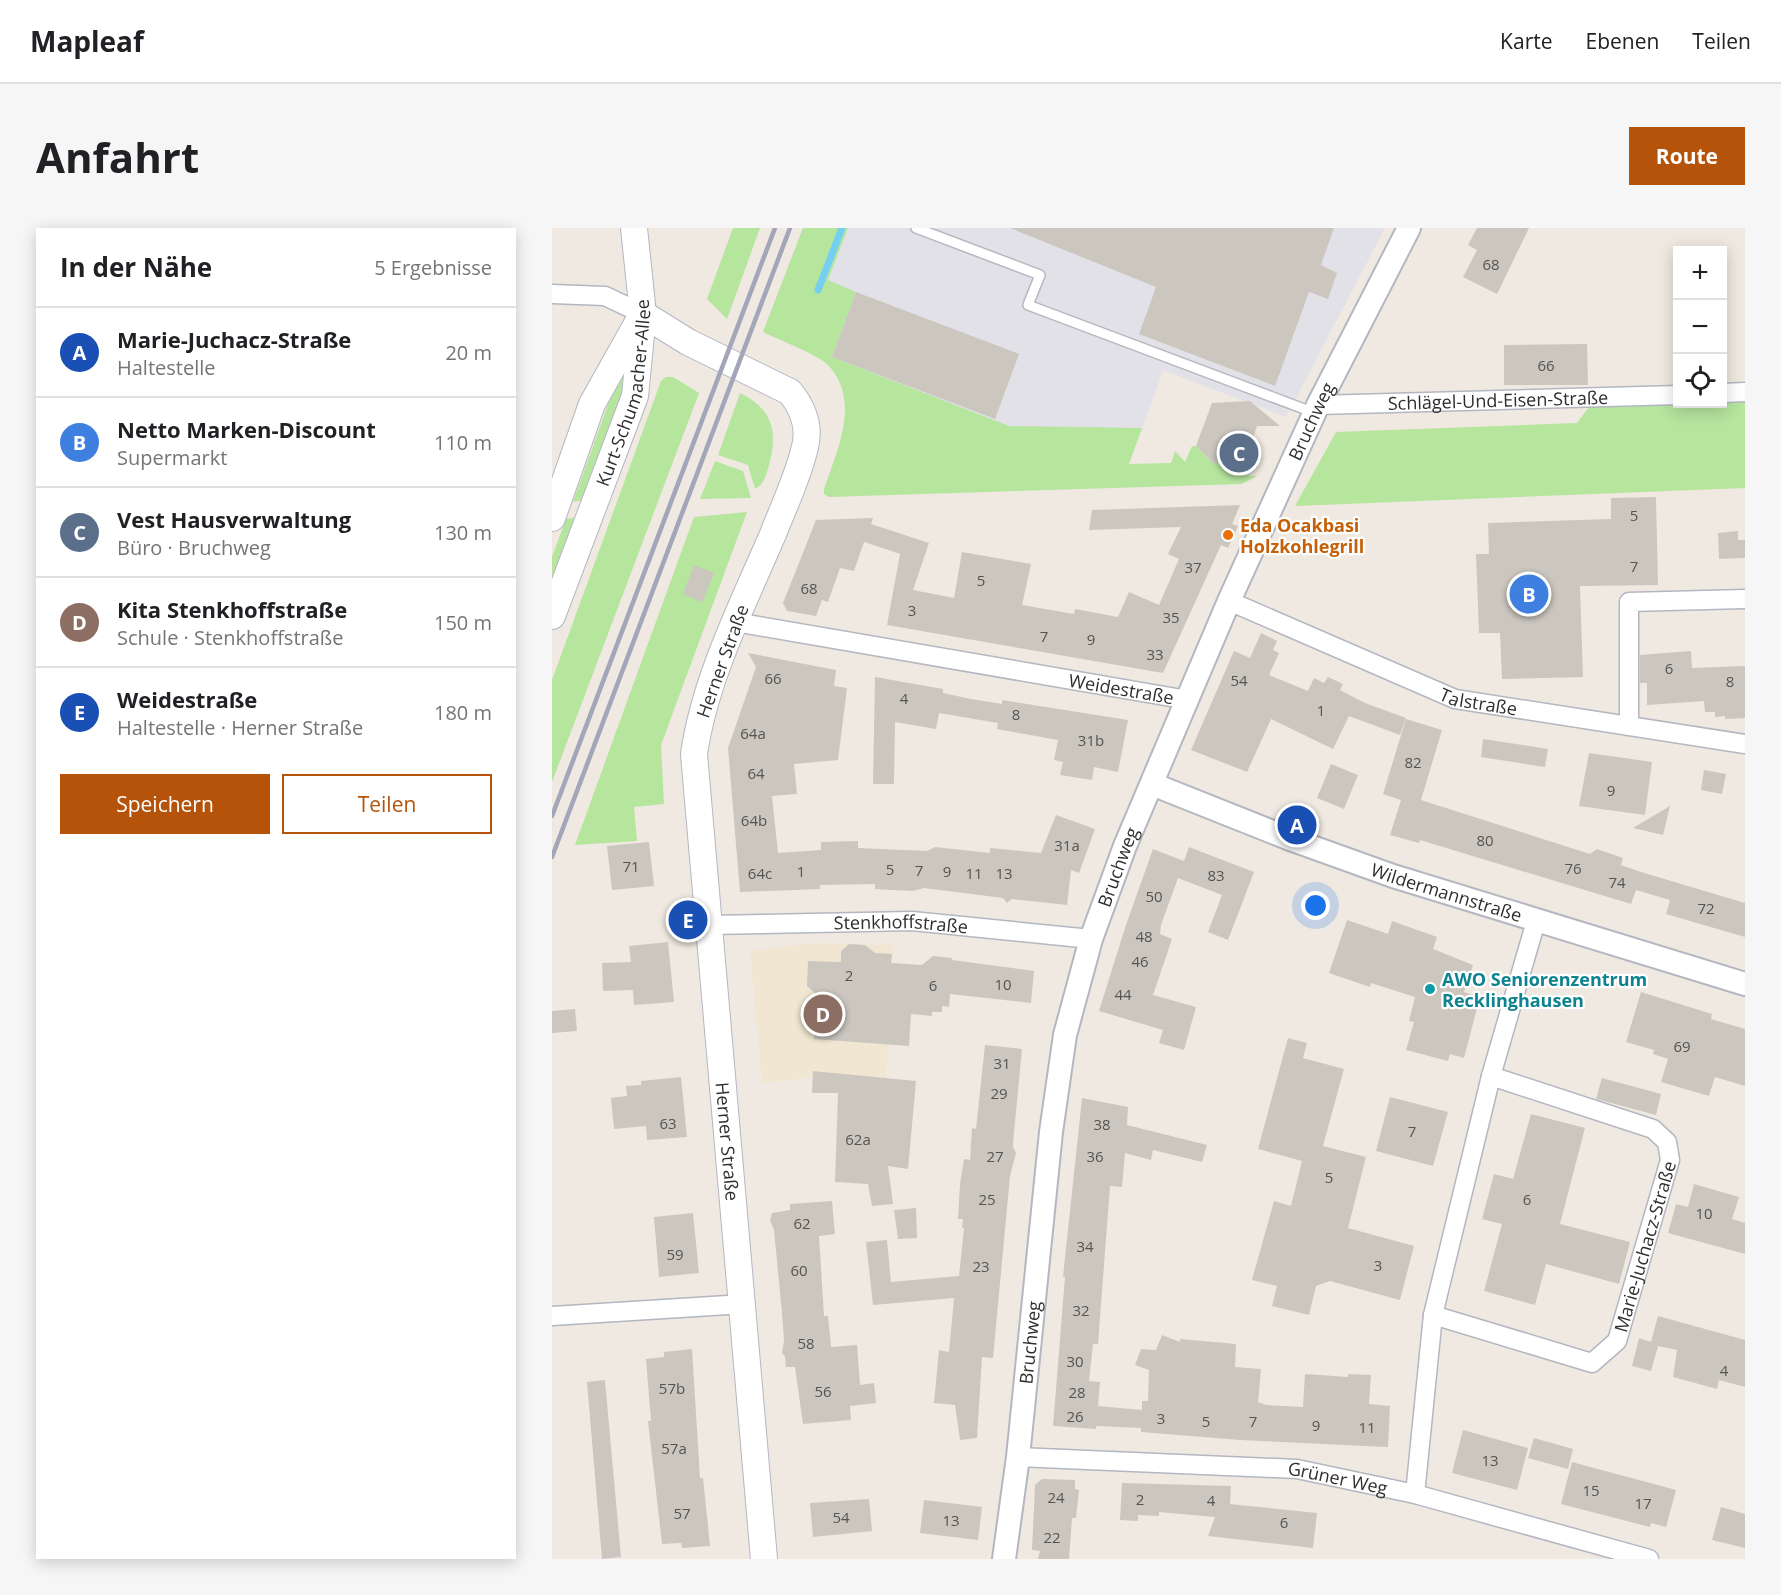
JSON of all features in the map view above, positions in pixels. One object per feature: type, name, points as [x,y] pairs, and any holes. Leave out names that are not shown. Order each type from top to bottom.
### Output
[{"type":"main road","points":[[634,228],[642,314]]},
{"type":"main road","name":"Kurt-Schumacher-Allee","points":[[552,518],[592,404],[642,314]]},
{"type":"main road","name":"Kurt-Schumacher-Allee","points":[[552,616],[635,396],[642,314]]},
{"type":"main road","name":"Herner Straße","points":[[642,314],[688,342],[790,392],[799,404],[806,423],[805,446],[786,503],[735,622],[699,720],[694,754],[744,1304],[764,1559]]},
{"type":"street","name":"Bruchweg","points":[[1004,1559],[1018,1457],[1051,1132],[1065,1035],[1091,939],[1125,846],[1229,601],[1316,409],[1409,228]]},
{"type":"street","points":[[552,294],[605,296],[642,314]]},
{"type":"street","points":[[1727,393],[1745,392]]},
{"type":"street","name":"Schlägel-Und-Eisen-Straße","points":[[1316,409],[1673,395]]},
{"type":"street","points":[[1629,726],[1629,602],[1745,598]]},
{"type":"street","name":"Talstraße","points":[[1229,601],[1455,699],[1745,744]]},
{"type":"street","name":"Weidestraße","points":[[735,622],[1188,700]]},
{"type":"street","name":"Wildermannstraße","points":[[1152,784],[1290,839],[1393,876],[1745,984]]},
{"type":"street","name":"Stenkhoffstraße","points":[[709,925],[912,921],[1091,939]]},
{"type":"street","points":[[1415,1494],[1433,1315],[1491,1076],[1536,921]]},
{"type":"street","name":"Marie-Juchacz-Straße","points":[[1433,1315],[1592,1363],[1617,1341],[1670,1160],[1667,1142],[1653,1129],[1491,1076]]},
{"type":"street","points":[[552,1316],[744,1304]]},
{"type":"street","name":"Grüner Weg","points":[[1018,1457],[1297,1468],[1415,1494],[1649,1559]]},
{"type":"lane","points":[[916,228],[1040,275],[1028,305],[1316,409]]},
{"type":"shaded area","points":[[803,228],[1385,228],[1286,417],[1163,370],[1141,432],[1010,428],[763,332]]},
{"type":"shaded area","points":[[813,943],[893,945],[886,1079],[806,1078],[762,1083],[750,951]]},
{"type":"green space","points":[[733,228],[760,228],[727,319],[707,299]]},
{"type":"green space","points":[[803,228],[848,228],[828,280],[856,292],[832,357],[1009,426],[1142,428],[1129,464],[1171,463],[1175,451],[1185,462],[1192,446],[1196,446],[1213,463],[1245,462],[1242,475],[1257,476],[1242,484],[829,497],[824,494],[824,489],[840,443],[845,411],[844,395],[839,380],[824,362],[763,332]]},
{"type":"green space","points":[[621,368],[627,371],[622,394],[584,500],[573,502]]},
{"type":"green space","points":[[666,377],[673,377],[699,393],[552,782],[552,680],[661,381]]},
{"type":"green space","points":[[740,393],[760,406],[766,414],[772,432],[772,453],[767,473],[763,482],[755,489],[748,465],[718,455]]},
{"type":"green space","points":[[1745,401],[1745,488],[1295,506],[1336,432],[1577,423],[1589,407],[1673,404],[1673,408],[1727,408],[1727,402]]},
{"type":"green space","points":[[715,461],[743,471],[751,498],[700,499]]},
{"type":"green space","points":[[747,512],[661,745],[664,804],[634,807],[637,841],[575,845],[694,517]]},
{"type":"green space","points":[[578,517],[552,586],[552,557],[566,519]]},
{"type":"building","points":[[1010,228],[1334,228],[1321,265],[1337,273],[1328,299],[1309,292],[1275,386],[1139,334],[1156,287]]},
{"type":"building","points":[[1477,228],[1529,228],[1497,294],[1463,277],[1477,250],[1468,245]]},
{"type":"building","points":[[856,292],[1019,354],[995,419],[832,357]]},
{"type":"building","points":[[1587,344],[1588,385],[1504,385],[1504,345]]},
{"type":"building","points":[[1250,401],[1280,426],[1257,426],[1245,462],[1213,463],[1196,446],[1212,403]]},
{"type":"building","points":[[1656,497],[1658,585],[1580,586],[1583,677],[1502,679],[1500,633],[1479,633],[1476,554],[1489,554],[1488,523],[1611,519],[1611,498]]},
{"type":"building","points":[[1240,505],[1232,524],[1238,526],[1228,548],[1221,545],[1163,673],[887,625],[900,554],[864,542],[854,571],[840,568],[828,602],[822,600],[816,616],[787,611],[783,603],[816,520],[873,518],[871,524],[929,543],[913,590],[954,598],[962,552],[1031,564],[1022,605],[1074,614],[1075,609],[1118,617],[1129,592],[1159,605],[1179,559],[1168,554],[1181,527],[1089,530],[1092,510]]},
{"type":"building","points":[[1738,531],[1738,540],[1745,540],[1745,558],[1719,559],[1718,533]]},
{"type":"building","points":[[694,565],[714,573],[702,602],[683,594]]},
{"type":"building","points":[[1261,633],[1277,641],[1273,650],[1279,653],[1269,675],[1308,691],[1314,678],[1324,683],[1328,677],[1343,684],[1340,690],[1365,703],[1406,718],[1400,735],[1349,716],[1333,749],[1271,719],[1247,772],[1191,750],[1234,651],[1250,658]]},
{"type":"building","points":[[1691,651],[1692,668],[1745,666],[1745,718],[1715,717],[1715,712],[1705,712],[1704,701],[1647,705],[1647,683],[1640,683],[1640,655]]},
{"type":"building","points":[[748,653],[836,670],[834,686],[847,688],[838,760],[794,764],[797,794],[772,796],[778,853],[821,850],[821,842],[858,841],[858,848],[927,851],[935,847],[990,853],[990,848],[1041,853],[1056,815],[1095,829],[1079,873],[1071,870],[1067,905],[1012,899],[1007,903],[1003,898],[924,888],[913,891],[875,889],[875,884],[820,885],[820,889],[740,892],[728,748],[756,667]]},
{"type":"building","points":[[875,677],[943,689],[943,693],[971,699],[1002,704],[1002,700],[1128,720],[1118,772],[1094,767],[1092,780],[1060,775],[1063,762],[1054,760],[1058,740],[997,729],[998,723],[939,713],[936,729],[895,722],[894,784],[873,784]]},
{"type":"building","points":[[1406,719],[1442,730],[1421,800],[1590,854],[1597,849],[1623,858],[1621,865],[1745,903],[1745,937],[1666,914],[1670,900],[1636,890],[1631,904],[1420,840],[1419,843],[1390,835],[1401,800],[1383,794]]},
{"type":"building","points":[[1483,739],[1548,749],[1545,767],[1481,757]]},
{"type":"building","points":[[1589,753],[1652,762],[1645,815],[1579,806]]},
{"type":"building","points":[[1331,764],[1358,775],[1344,809],[1317,798]]},
{"type":"building","points":[[1704,770],[1726,774],[1722,794],[1701,790]]},
{"type":"building","points":[[1670,806],[1663,835],[1633,828]]},
{"type":"building","points":[[649,842],[654,886],[612,890],[607,846]]},
{"type":"building","points":[[1189,847],[1254,872],[1228,940],[1208,932],[1222,895],[1178,878],[1161,925],[1160,934],[1172,939],[1153,995],[1196,1007],[1184,1050],[1159,1043],[1163,1030],[1099,1011],[1153,849],[1184,861]]},
{"type":"building","name":"AWO Seniorenzentrum Recklinghausen","points":[[1347,920],[1388,934],[1392,921],[1437,937],[1433,949],[1473,965],[1464,992],[1480,997],[1464,1058],[1450,1054],[1448,1061],[1406,1050],[1414,1022],[1409,1021],[1415,997],[1371,983],[1370,987],[1329,973]]},
{"type":"building","points":[[668,942],[674,1002],[634,1005],[633,990],[603,991],[602,963],[631,962],[629,946]]},
{"type":"building","points":[[849,944],[865,945],[875,953],[892,954],[891,963],[922,965],[933,956],[1034,971],[1031,1003],[950,994],[949,1007],[942,1006],[942,1012],[932,1012],[932,1016],[911,1014],[909,1046],[814,1039],[816,994],[807,986],[808,961],[841,962],[841,951]]},
{"type":"building","points":[[1641,992],[1712,1014],[1711,1019],[1745,1029],[1745,1086],[1715,1077],[1709,1096],[1661,1082],[1668,1059],[1653,1054],[1654,1050],[1626,1042]]},
{"type":"building","points":[[575,1009],[577,1031],[552,1033],[552,1011]]},
{"type":"building","points":[[1288,1038],[1307,1043],[1303,1058],[1344,1069],[1323,1146],[1366,1157],[1348,1228],[1414,1246],[1400,1300],[1330,1281],[1316,1286],[1309,1315],[1272,1306],[1277,1286],[1252,1280],[1274,1201],[1291,1206],[1302,1161],[1258,1149]]},
{"type":"building","points":[[985,1045],[1022,1049],[1013,1147],[1016,1153],[1010,1176],[993,1358],[982,1357],[977,1438],[960,1440],[955,1405],[934,1403],[939,1350],[949,1352],[954,1298],[873,1305],[866,1242],[887,1240],[891,1282],[959,1276],[964,1228],[962,1228],[963,1219],[958,1219],[960,1184],[964,1159],[970,1160],[972,1128],[976,1129]]},
{"type":"building","points":[[813,1071],[916,1081],[908,1169],[888,1166],[893,1204],[872,1206],[868,1184],[835,1182],[838,1093],[812,1093]]},
{"type":"building","points":[[681,1077],[687,1137],[647,1140],[646,1126],[614,1129],[611,1098],[627,1096],[626,1086],[641,1085],[641,1081]]},
{"type":"building","points":[[1602,1078],[1661,1094],[1656,1115],[1596,1099]]},
{"type":"building","points":[[1390,1097],[1448,1112],[1433,1166],[1376,1151]]},
{"type":"building","points":[[1082,1098],[1128,1107],[1127,1125],[1207,1145],[1202,1162],[1153,1150],[1151,1160],[1125,1153],[1122,1187],[1110,1186],[1098,1344],[1093,1344],[1089,1381],[1100,1382],[1098,1406],[1142,1410],[1142,1401],[1148,1401],[1149,1370],[1135,1365],[1141,1349],[1156,1350],[1162,1335],[1180,1342],[1180,1339],[1236,1344],[1235,1367],[1261,1369],[1258,1402],[1266,1405],[1303,1407],[1305,1374],[1348,1377],[1348,1374],[1371,1375],[1369,1404],[1390,1406],[1388,1447],[1240,1440],[1141,1432],[1141,1428],[1096,1426],[1096,1429],[1053,1426],[1065,1277],[1063,1277]]},
{"type":"building","points":[[1531,1114],[1585,1128],[1560,1224],[1630,1242],[1619,1284],[1546,1264],[1535,1305],[1484,1291],[1502,1224],[1482,1219],[1494,1174],[1513,1179]]},
{"type":"building","points":[[1694,1184],[1739,1197],[1732,1219],[1745,1223],[1745,1254],[1668,1233],[1676,1204],[1688,1207]]},
{"type":"building","points":[[832,1201],[835,1234],[819,1236],[824,1316],[828,1316],[831,1347],[857,1345],[860,1385],[874,1383],[876,1403],[850,1406],[851,1420],[803,1424],[795,1367],[786,1367],[785,1356],[782,1353],[784,1340],[782,1313],[774,1230],[770,1220],[772,1213],[790,1210],[790,1204]]},
{"type":"building","points":[[916,1208],[917,1238],[898,1239],[894,1210]]},
{"type":"building","points":[[693,1213],[699,1273],[659,1277],[654,1217]]},
{"type":"building","points":[[1658,1316],[1745,1340],[1745,1387],[1719,1380],[1717,1389],[1673,1377],[1677,1350],[1658,1346],[1651,1371],[1632,1366],[1639,1338],[1651,1342]]},
{"type":"building","points":[[692,1349],[700,1478],[703,1478],[710,1546],[682,1548],[681,1543],[662,1544],[648,1421],[651,1421],[646,1359],[664,1357],[664,1352]]},
{"type":"building","points":[[605,1380],[621,1557],[602,1559],[587,1382]]},
{"type":"building","points":[[1463,1430],[1528,1448],[1517,1490],[1452,1473]]},
{"type":"building","points":[[1534,1438],[1573,1449],[1568,1469],[1528,1458]]},
{"type":"building","points":[[1572,1462],[1676,1490],[1666,1527],[1651,1523],[1650,1527],[1561,1504]]},
{"type":"building","points":[[1042,1479],[1075,1480],[1075,1489],[1079,1490],[1076,1518],[1072,1518],[1069,1559],[1038,1559],[1040,1551],[1032,1550],[1035,1485]]},
{"type":"building","points":[[1122,1483],[1231,1486],[1230,1504],[1317,1513],[1313,1548],[1208,1536],[1215,1517],[1159,1512],[1159,1516],[1138,1515],[1138,1521],[1120,1520]]},
{"type":"building","points":[[869,1499],[872,1531],[813,1537],[810,1503]]},
{"type":"building","points":[[924,1500],[982,1507],[978,1540],[920,1533]]},
{"type":"building","points":[[1721,1507],[1745,1514],[1745,1548],[1712,1540]]},
{"type":"waterway","points":[[818,290],[842,228]]},
{"type":"railway","points":[[552,816],[775,228]]},
{"type":"railway","points":[[552,857],[790,228]]},
{"type":"place","name":"Vest Hausverwaltung","points":[[1239,453]]},
{"type":"place","name":"Eda Ocakbasi Holzkohlegrill","points":[[1228,535]]},
{"type":"place","name":"Netto Marken-Discount","points":[[1529,594]]},
{"type":"place","name":"Marie-Juchacz-Straße","points":[[1297,825]]},
{"type":"place","name":"Weidestraße","points":[[688,920]]},
{"type":"place","name":"AWO Seniorenzentrum Recklinghausen","points":[[1430,989]]},
{"type":"place","name":"Kita Stenkhoffstraße","points":[[823,1014]]}]
